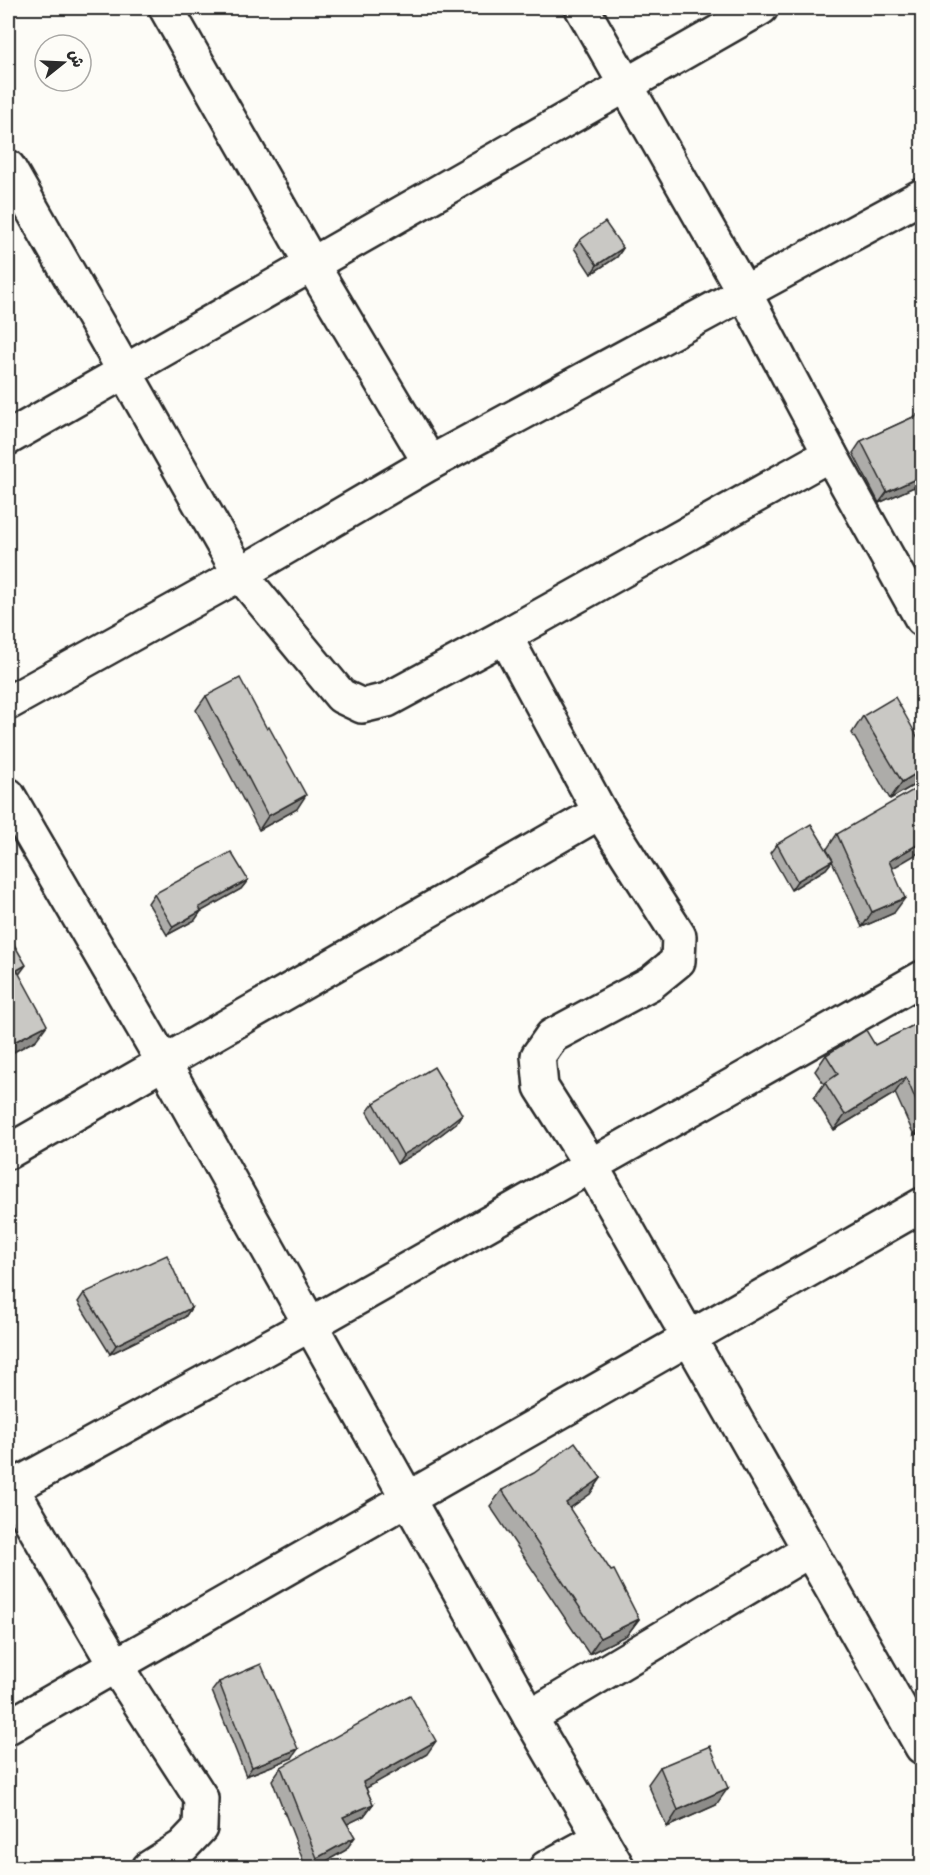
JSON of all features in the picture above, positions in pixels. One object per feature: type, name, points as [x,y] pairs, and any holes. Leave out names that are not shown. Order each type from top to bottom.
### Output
[{"type":"street","points":[[166,8],[311,263],[430,463]]},
{"type":"street","points":[[582,8],[745,294],[830,454],[922,619]]},
{"type":"street","points":[[8,438],[761,8]]},
{"type":"street","points":[[8,166],[123,373],[240,574],[341,696],[362,706],[387,700],[830,454]]},
{"type":"street","points":[[8,703],[240,574],[430,463],[922,196]]},
{"type":"street","points":[[505,636],[600,812],[679,936],[678,962],[651,983],[552,1036],[538,1056],[541,1087],[590,1164],[922,1747]]},
{"type":"street","points":[[8,795],[164,1063],[530,1717],[618,1868]]},
{"type":"street","points":[[8,1152],[600,812]]},
{"type":"street","points":[[149,1868],[182,1847],[200,1828],[201,1798],[116,1665],[9,1486],[311,1324],[922,978]]},
{"type":"street","points":[[8,1727],[407,1497],[922,1205]]},
{"type":"street","points":[[530,1717],[810,1550]]},
{"type":"street","points":[[546,1868],[601,1838]]},
{"type":"building","points":[[605,222],[623,248],[597,265],[580,240]]},
{"type":"building","points":[[922,413],[922,476],[887,492],[861,441]]},
{"type":"building","points":[[240,678],[306,795],[268,816],[206,696]]},
{"type":"building","points":[[895,697],[922,745],[922,770],[902,782],[863,716]]},
{"type":"building","points":[[922,785],[922,842],[889,861],[905,898],[872,912],[837,834]]},
{"type":"building","points":[[811,824],[833,860],[797,881],[777,844]]},
{"type":"building","points":[[231,852],[248,880],[199,907],[201,911],[173,927],[154,894]]},
{"type":"building","points":[[8,934],[26,965],[17,970],[47,1025],[12,1043],[8,1037]]},
{"type":"building","points":[[922,1021],[922,1115],[906,1077],[845,1115],[825,1083],[838,1074],[826,1055],[866,1030],[875,1045]]},
{"type":"building","points":[[434,1067],[462,1114],[427,1141],[403,1155],[374,1103]]},
{"type":"building","points":[[167,1255],[191,1308],[116,1345],[84,1293]]},
{"type":"building","points":[[575,1442],[601,1478],[566,1503],[611,1571],[614,1570],[639,1619],[600,1638],[502,1490],[534,1473]]},
{"type":"building","points":[[261,1664],[298,1749],[252,1767],[219,1682]]},
{"type":"building","points":[[410,1695],[436,1741],[363,1782],[373,1804],[343,1817],[355,1837],[317,1858],[281,1767]]},
{"type":"building","points":[[710,1746],[728,1788],[678,1810],[660,1767]]},
{"type":"building","points":[[412,1860],[416,1868],[401,1868]]}]
